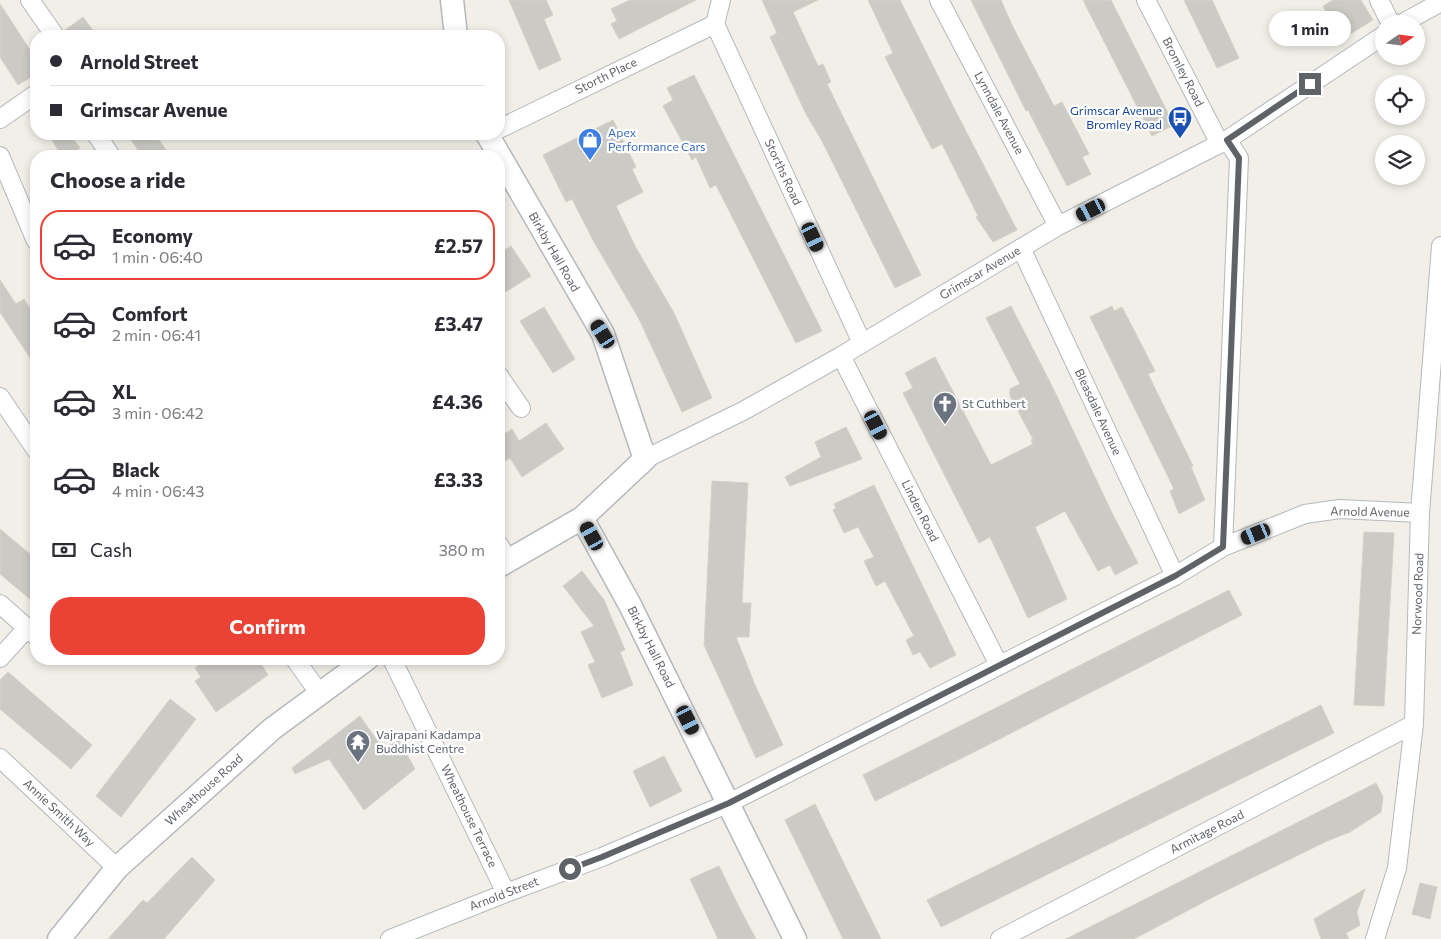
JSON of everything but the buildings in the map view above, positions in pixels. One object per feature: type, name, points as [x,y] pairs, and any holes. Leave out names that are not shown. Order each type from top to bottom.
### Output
[{"type":"street","points":[[30,0],[51,30]]},
{"type":"street","points":[[452,0],[455,30]]},
{"type":"street","points":[[714,24],[722,0]]},
{"type":"street","name":"Lynndale Avenue","points":[[940,0],[1058,226]]},
{"type":"street","name":"Bromley Road","points":[[1146,0],[1224,142],[1239,158],[1223,547]]},
{"type":"street","points":[[1379,0],[1386,15]]},
{"type":"street","points":[[1417,15],[1441,2]]},
{"type":"street","name":"Storth Place","points":[[505,126],[714,24]]},
{"type":"street","name":"Storths Road","points":[[714,24],[862,343]]},
{"type":"street","name":"Grimscar Avenue","points":[[582,518],[645,459],[743,411],[841,356],[1058,226],[1224,142],[1375,41]]},
{"type":"street","points":[[0,119],[30,98]]},
{"type":"street","points":[[0,156],[30,227]]},
{"type":"street","name":"Birkby Hall Road","points":[[505,158],[603,334],[645,459]]},
{"type":"street","name":"Norwood Road","points":[[1375,939],[1397,868],[1414,724],[1420,513],[1438,339],[1441,246]]},
{"type":"street","name":"Bleasdale Avenue","points":[[1021,248],[1175,576]]},
{"type":"street","name":"Linden Road","points":[[841,356],[999,665]]},
{"type":"street","points":[[505,390],[511,404]]},
{"type":"street","points":[[0,396],[30,441]]},
{"type":"street","name":"Arnold Avenue","points":[[729,803],[1175,576],[1223,547],[1311,513],[1340,509],[1420,513]]},
{"type":"street","points":[[505,556],[582,518]]},
{"type":"street","name":"Birkby Hall Road","points":[[582,518],[630,606],[795,939]]},
{"type":"street","points":[[0,604],[30,630]]},
{"type":"street","points":[[0,658],[30,634]]},
{"type":"street","points":[[299,665],[319,694]]},
{"type":"street","name":"Wheathouse Road","points":[[59,939],[117,868],[272,729],[359,665]]},
{"type":"street","name":"Wheathouse Terrace","points":[[395,665],[506,893]]},
{"type":"street","name":"Armitage Road","points":[[1000,939],[1414,724]]},
{"type":"street","name":"Annie Smith Way","points":[[0,758],[117,868]]},
{"type":"street","name":"Arnold Street","points":[[390,939],[602,857],[729,803]]},
{"type":"place","name":"Grimscar Avenue Bromley Road","points":[[1180,139]]},
{"type":"place","name":"Apex Performance Cars","points":[[590,161]]},
{"type":"place","name":"St Cuthbert","points":[[945,425]]},
{"type":"place","name":"Vajrapani Kadampa Buddhist Centre","points":[[358,763]]},
{"type":"route","points":[[570,869],[729,803],[1175,576],[1223,547],[1239,158],[1227,140],[1310,84]]}]
